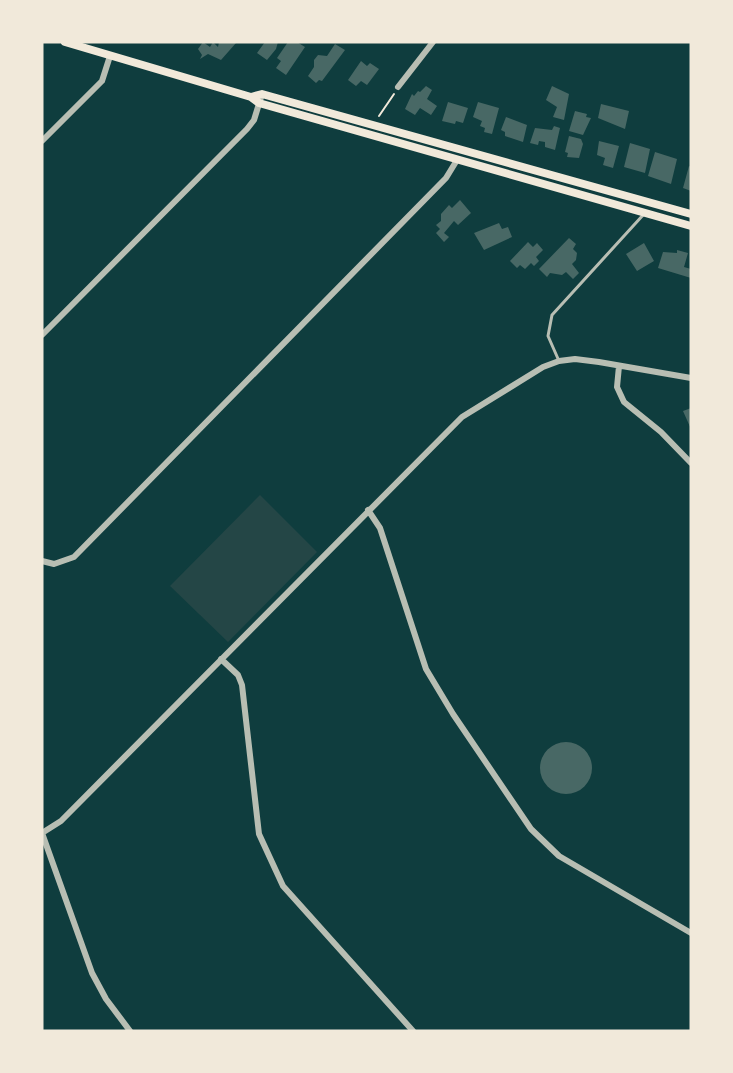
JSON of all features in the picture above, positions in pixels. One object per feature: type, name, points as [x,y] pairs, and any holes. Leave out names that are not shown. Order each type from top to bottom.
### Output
[{"type":"main road","points":[[65,42],[251,97],[259,103],[691,226]]},
{"type":"main road","points":[[251,97],[262,94],[691,214]]},
{"type":"street","points":[[398,87],[433,42]]},
{"type":"street","points":[[42,141],[102,81],[110,56]]},
{"type":"street","points":[[42,335],[247,129],[254,120],[262,94]]},
{"type":"street","points":[[42,561],[54,564],[74,557],[446,178],[457,160]]},
{"type":"street","points":[[130,1031],[106,999],[92,973],[42,833],[61,821],[462,417],[543,366],[559,361],[575,359],[691,378]]},
{"type":"street","points":[[620,366],[617,387],[624,402],[669,438],[691,463]]},
{"type":"street","points":[[368,510],[380,528],[426,669],[453,714],[531,829],[559,856],[691,933]]},
{"type":"street","points":[[221,659],[238,675],[242,685],[259,834],[271,865],[283,886],[413,1031]]},
{"type":"lane","points":[[559,361],[548,336],[552,315],[645,213]]},
{"type":"path","points":[[379,116],[398,87]]},
{"type":"shaded area","points":[[260,495],[317,552],[228,642],[170,586]]},
{"type":"building","points":[[203,42],[210,47],[213,42],[218,47],[219,42],[236,43],[221,60],[208,54],[200,59],[202,55],[198,49]]},
{"type":"building","points":[[265,42],[278,42],[276,49],[267,60],[257,53]]},
{"type":"building","points":[[288,42],[297,42],[305,47],[286,75],[276,68],[281,61],[277,58]]},
{"type":"building","points":[[335,44],[345,50],[322,81],[319,80],[316,83],[308,76],[314,67],[314,60],[318,55],[327,56]]},
{"type":"building","points":[[361,61],[367,66],[370,63],[379,69],[367,85],[361,81],[356,86],[348,80]]},
{"type":"building","points":[[426,86],[432,90],[427,99],[437,106],[431,115],[420,108],[415,115],[405,109],[412,94],[414,96]]},
{"type":"building","points":[[552,86],[569,94],[564,120],[553,117],[557,107],[546,100]]},
{"type":"building","points":[[448,102],[468,108],[463,123],[442,121]]},
{"type":"building","points":[[478,102],[499,108],[492,134],[484,132],[485,128],[480,126],[482,121],[473,117]]},
{"type":"building","points":[[601,104],[629,111],[625,129],[598,118]]},
{"type":"building","points":[[575,111],[587,114],[586,117],[591,118],[583,135],[569,131]]},
{"type":"building","points":[[506,117],[527,125],[523,142],[505,136],[505,132],[501,130]]},
{"type":"building","points":[[554,126],[560,128],[555,150],[545,147],[545,142],[539,141],[538,145],[530,143],[535,128],[552,130]]},
{"type":"building","points":[[569,136],[581,139],[583,144],[579,158],[567,157],[568,153],[565,152]]},
{"type":"building","points":[[599,141],[619,146],[613,168],[603,165],[605,158],[597,155]]},
{"type":"building","points":[[630,143],[650,149],[645,173],[624,167]]},
{"type":"building","points":[[655,152],[677,159],[671,184],[648,176]]},
{"type":"building","points":[[689,166],[691,167],[691,191],[683,188]]},
{"type":"building","points":[[460,200],[471,213],[458,225],[454,221],[444,233],[449,237],[444,242],[436,233],[440,229],[436,225],[441,221],[441,214],[449,205],[452,208]]},
{"type":"building","points":[[499,223],[502,229],[508,227],[512,237],[484,250],[474,233]]},
{"type":"building","points":[[569,238],[576,244],[573,249],[577,253],[576,260],[572,264],[579,273],[573,279],[566,272],[562,275],[550,273],[547,277],[539,269]]},
{"type":"building","points":[[528,242],[533,247],[537,243],[543,250],[536,257],[539,261],[534,266],[531,263],[525,269],[520,265],[517,268],[510,261]]},
{"type":"building","points":[[644,243],[654,261],[637,271],[626,254]]},
{"type":"building","points":[[677,250],[688,253],[684,267],[691,269],[691,278],[658,268],[663,252],[677,253]]},
{"type":"building","points":[[691,408],[691,429],[683,411]]},
{"type":"building","points":[[561,742],[571,742],[585,749],[592,768],[585,787],[571,794],[561,794],[551,790],[544,783],[540,773],[540,763],[544,753],[551,746]]}]
